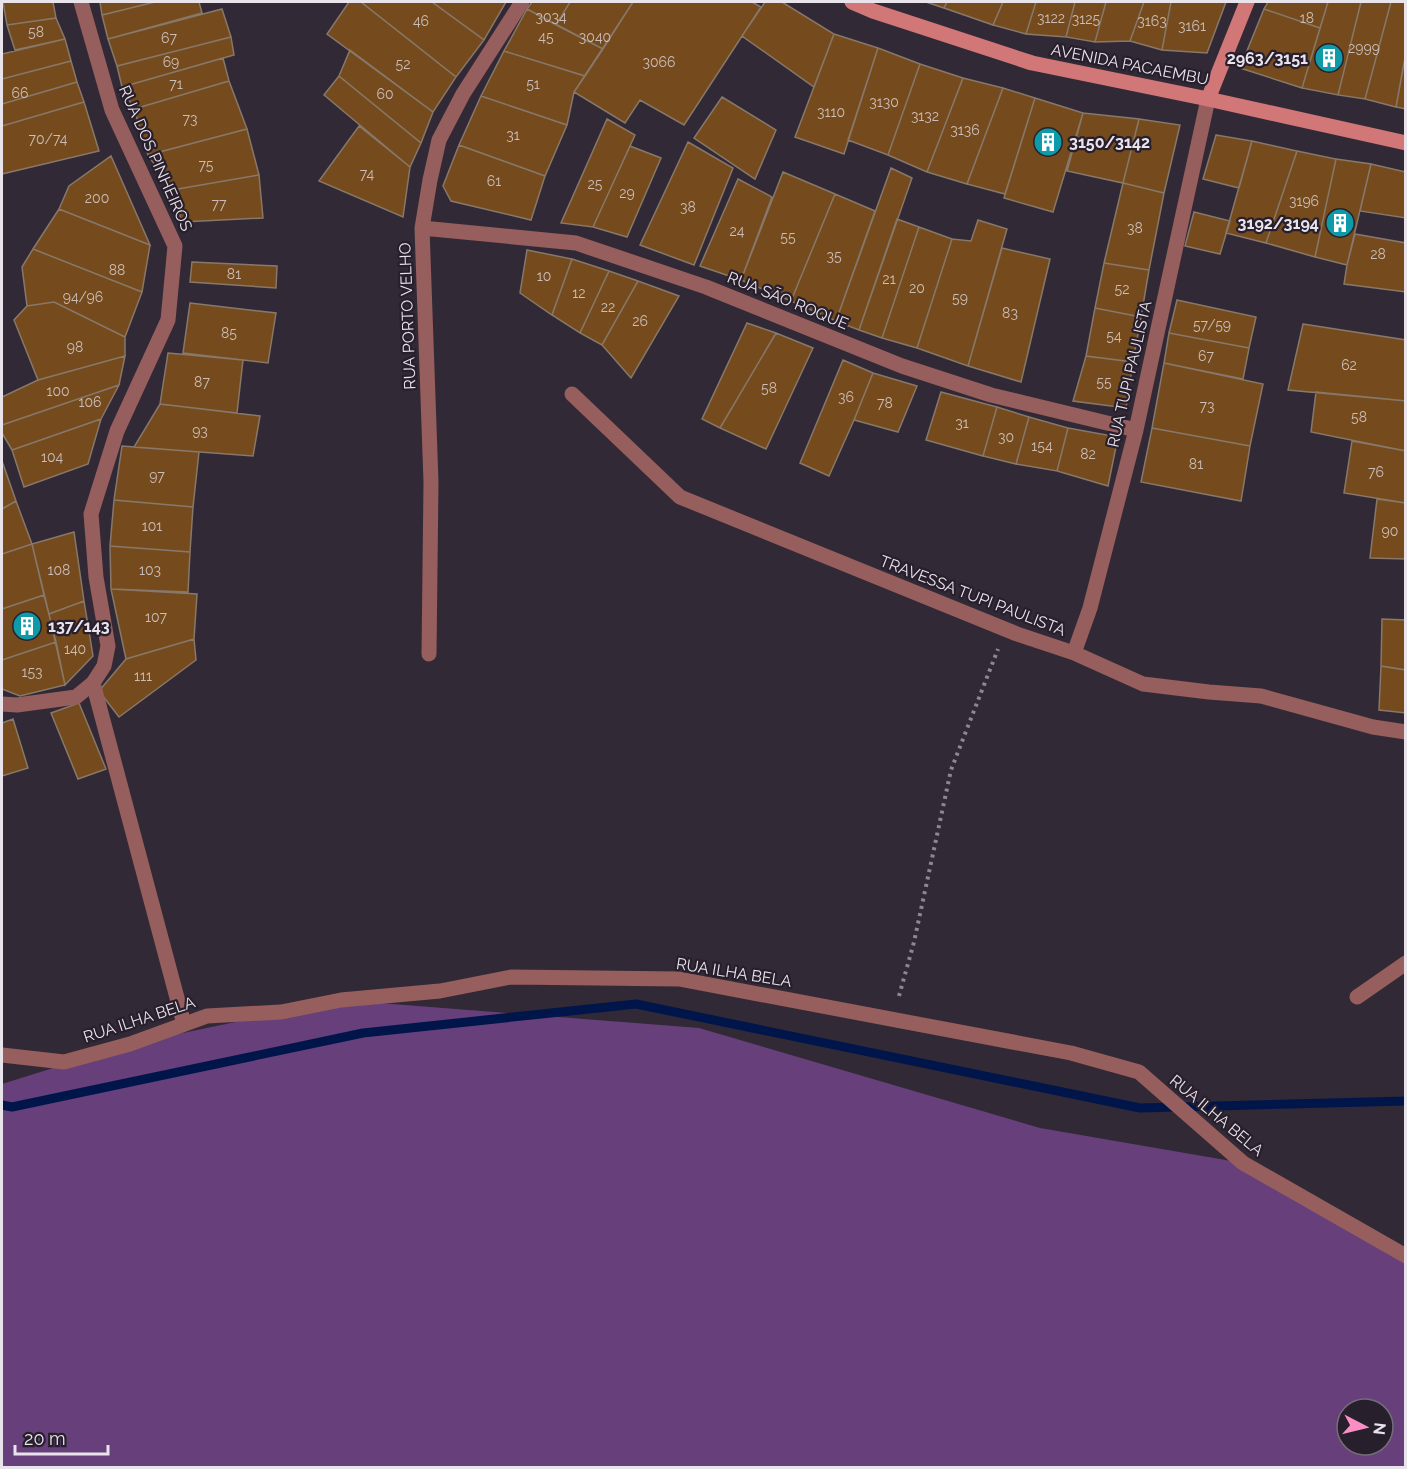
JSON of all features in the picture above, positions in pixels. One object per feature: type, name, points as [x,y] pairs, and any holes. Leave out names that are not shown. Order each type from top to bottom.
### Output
[{"type":"main road","name":"AVENIDA PACAEMBU","points":[[852,2],[1032,63],[1406,143]]},
{"type":"main road","points":[[1208,99],[1247,2]]},
{"type":"street","name":"RUA DOS PINHEIROS","points":[[81,2],[112,110],[175,246],[168,320],[117,431],[91,514],[96,578],[108,646],[104,666],[93,683]]},
{"type":"street","name":"RUA PORTO VELHO","points":[[429,654],[432,482],[422,228],[439,141],[462,94],[522,2]]},
{"type":"street","name":"RUA TUPI PAULISTA","points":[[1074,653],[1090,608],[1136,430],[1208,99]]},
{"type":"street","name":"RUA SÃO ROQUE","points":[[422,228],[576,243],[706,286],[902,366],[991,395],[1136,430]]},
{"type":"street","name":"TRAVESSA TUPI PAULISTA","points":[[572,394],[680,496],[1005,629],[1074,653],[1143,684],[1209,693],[1261,696],[1372,727],[1406,732]]},
{"type":"street","points":[[2,704],[17,705],[76,698],[93,683],[184,1024]]},
{"type":"street","points":[[1357,997],[1406,963]]},
{"type":"street","name":"RUA ILHA BELA","points":[[2,1055],[64,1062],[130,1044],[207,1016],[281,1012],[341,1000],[440,991],[512,977],[679,979],[1071,1053],[1139,1072],[1243,1163],[1406,1256]]},
{"type":"path","points":[[893,1019],[914,942],[951,770],[1005,629]]},
{"type":"shaded area","points":[[341,1000],[699,1028],[1040,1128],[1243,1163],[1405,1256],[1405,1467],[2,1467],[2,1084],[130,1044]]},
{"type":"building","points":[[3,2],[53,2],[56,18],[7,25]]},
{"type":"building","points":[[100,2],[155,2],[102,15]]},
{"type":"building","points":[[155,2],[199,2],[202,13],[108,39],[102,15]]},
{"type":"building","points":[[349,2],[361,2],[456,77],[433,112],[327,34]]},
{"type":"building","points":[[361,2],[432,2],[484,40],[456,77]]},
{"type":"building","points":[[432,2],[506,2],[484,40]]},
{"type":"building","points":[[532,2],[570,2],[556,25],[527,9]]},
{"type":"building","points":[[570,2],[633,2],[603,49],[556,25]]},
{"type":"building","points":[[633,2],[752,2],[761,7],[684,125],[640,100],[625,123],[574,92]]},
{"type":"building","points":[[765,2],[782,2],[834,34],[814,87],[742,36]]},
{"type":"building","points":[[926,2],[947,2],[944,8]]},
{"type":"building","points":[[947,2],[1003,2],[993,25],[944,8]]},
{"type":"building","points":[[1003,2],[1036,2],[1026,34],[993,25]]},
{"type":"building","points":[[1036,2],[1075,2],[1066,37],[1026,34]]},
{"type":"building","points":[[1075,2],[1106,2],[1095,42],[1066,37]]},
{"type":"building","points":[[1106,2],[1144,2],[1130,41],[1095,42]]},
{"type":"building","points":[[1144,2],[1171,2],[1162,50],[1130,41]]},
{"type":"building","points":[[1171,2],[1226,2],[1207,53],[1162,50]]},
{"type":"building","points":[[1268,2],[1328,2],[1320,28],[1264,9]]},
{"type":"building","name":"2963/3151","points":[[1328,2],[1361,2],[1338,95],[1302,88]]},
{"type":"building","points":[[1361,2],[1391,2],[1365,99],[1338,95]]},
{"type":"building","points":[[1391,2],[1406,2],[1406,52],[1396,107],[1365,99]]},
{"type":"building","points":[[222,9],[231,37],[117,66],[108,39]]},
{"type":"building","points":[[527,9],[603,49],[585,76],[504,51]]},
{"type":"building","points":[[1264,9],[1320,28],[1302,88],[1240,68]]},
{"type":"building","points":[[56,18],[65,39],[15,50],[7,25]]},
{"type":"building","points":[[834,34],[878,48],[844,154],[795,137]]},
{"type":"building","points":[[231,37],[234,55],[122,87],[117,66]]},
{"type":"building","points":[[65,39],[71,61],[2,79],[2,54]]},
{"type":"building","points":[[878,48],[920,64],[888,155],[848,140]]},
{"type":"building","points":[[350,50],[433,112],[421,143],[339,76]]},
{"type":"building","points":[[504,51],[585,76],[574,92],[567,125],[481,96]]},
{"type":"building","points":[[1406,52],[1406,109],[1396,107]]},
{"type":"building","points":[[223,58],[229,81],[134,109],[122,87]]},
{"type":"building","points":[[71,61],[77,82],[2,104],[2,79]]},
{"type":"building","points":[[920,64],[963,78],[927,172],[888,155]]},
{"type":"building","points":[[339,76],[421,143],[410,167],[324,95]]},
{"type":"building","points":[[963,78],[1003,88],[967,184],[927,172]]},
{"type":"building","points":[[229,81],[247,129],[148,155],[134,109]]},
{"type":"building","points":[[77,82],[84,102],[2,126],[2,104]]},
{"type":"building","points":[[1003,88],[1035,98],[1005,194],[967,184]]},
{"type":"building","points":[[481,96],[567,125],[545,176],[459,145]]},
{"type":"building","points":[[722,97],[776,130],[755,179],[694,138]]},
{"type":"building","name":"3150/3142","points":[[1035,98],[1083,113],[1053,212],[1004,198]]},
{"type":"building","points":[[84,102],[99,151],[2,174],[2,126]]},
{"type":"building","points":[[1083,113],[1139,119],[1123,183],[1067,171]]},
{"type":"building","points":[[607,119],[635,135],[593,227],[561,223]]},
{"type":"building","points":[[1139,119],[1180,125],[1164,193],[1123,183]]},
{"type":"building","points":[[359,126],[410,167],[403,217],[319,181]]},
{"type":"building","points":[[247,129],[259,175],[172,190],[148,155]]},
{"type":"building","points":[[1216,135],[1252,141],[1239,188],[1203,179]]},
{"type":"building","points":[[1252,141],[1297,151],[1266,243],[1226,233]]},
{"type":"building","points":[[688,142],[733,168],[694,265],[640,245]]},
{"type":"building","points":[[459,145],[545,176],[531,220],[451,201],[443,186]]},
{"type":"building","points":[[630,146],[661,158],[627,237],[593,227]]},
{"type":"building","points":[[1297,151],[1336,159],[1315,257],[1266,243]]},
{"type":"building","points":[[111,156],[150,245],[59,209],[69,186]]},
{"type":"building","name":"3192/3194","points":[[1336,159],[1371,164],[1347,265],[1315,257]]},
{"type":"building","points":[[1371,164],[1406,172],[1406,218],[1360,211]]},
{"type":"building","points":[[891,168],[912,178],[859,330],[836,321]]},
{"type":"building","points":[[783,172],[835,194],[791,301],[741,280]]},
{"type":"building","points":[[259,175],[263,218],[182,222],[172,190]]},
{"type":"building","points":[[738,179],[772,197],[741,280],[700,266]]},
{"type":"building","points":[[1123,183],[1164,193],[1149,270],[1104,263]]},
{"type":"building","points":[[835,194],[875,211],[836,321],[791,301]]},
{"type":"building","points":[[59,209],[150,245],[142,292],[33,249]]},
{"type":"building","points":[[1194,212],[1230,221],[1220,254],[1185,246]]},
{"type":"building","points":[[897,219],[919,227],[882,338],[859,330]]},
{"type":"building","points":[[978,220],[1007,229],[968,366],[917,348],[952,239],[971,241]]},
{"type":"building","points":[[919,227],[952,239],[917,348],[882,338]]},
{"type":"building","points":[[1355,234],[1406,243],[1406,292],[1344,284]]},
{"type":"building","points":[[1002,248],[1050,259],[1021,382],[968,366]]},
{"type":"building","points":[[33,249],[142,292],[125,337],[54,302],[27,306],[22,267]]},
{"type":"building","points":[[527,250],[572,259],[552,315],[520,293]]},
{"type":"building","points":[[572,259],[609,271],[580,333],[552,315]]},
{"type":"building","points":[[192,262],[277,266],[276,288],[190,282]]},
{"type":"building","points":[[1104,263],[1149,270],[1141,317],[1095,308]]},
{"type":"building","points":[[609,271],[638,281],[602,345],[580,333]]},
{"type":"building","points":[[638,281],[679,296],[631,378],[602,345]]},
{"type":"building","points":[[1177,300],[1256,317],[1249,348],[1169,333]]},
{"type":"building","points":[[54,302],[125,337],[125,356],[38,380],[14,320],[27,306]]},
{"type":"building","points":[[190,303],[276,313],[268,363],[183,353]]},
{"type":"building","points":[[1095,308],[1141,317],[1133,362],[1086,356]]},
{"type":"building","points":[[747,323],[776,333],[720,428],[702,419]]},
{"type":"building","points":[[1303,324],[1406,340],[1406,401],[1288,390]]},
{"type":"building","points":[[776,333],[813,348],[766,449],[720,428]]},
{"type":"building","points":[[1169,333],[1249,348],[1243,379],[1164,363]]},
{"type":"building","points":[[168,353],[243,360],[237,413],[160,404]]},
{"type":"building","points":[[125,356],[119,385],[2,425],[2,397],[38,380]]},
{"type":"building","points":[[1086,356],[1133,362],[1126,408],[1073,401]]},
{"type":"building","points":[[843,360],[873,373],[829,476],[800,463]]},
{"type":"building","points":[[1164,363],[1263,384],[1250,446],[1152,428]]},
{"type":"building","points":[[873,373],[917,386],[898,432],[854,420]]},
{"type":"building","points":[[119,385],[101,419],[12,450],[2,433],[2,425]]},
{"type":"building","points":[[941,392],[997,407],[983,456],[926,440]]},
{"type":"building","points":[[1316,392],[1406,401],[1406,451],[1311,432]]},
{"type":"building","points":[[160,404],[260,416],[253,456],[134,447]]},
{"type":"building","points":[[997,407],[1029,417],[1016,464],[983,456]]},
{"type":"building","points":[[1029,417],[1068,428],[1057,471],[1016,464]]},
{"type":"building","points":[[101,419],[88,464],[24,487],[12,450]]},
{"type":"building","points":[[1068,428],[1118,437],[1108,486],[1057,471]]},
{"type":"building","points":[[1152,428],[1250,446],[1241,501],[1141,482]]},
{"type":"building","points":[[1352,441],[1406,451],[1406,503],[1344,493]]},
{"type":"building","points":[[122,446],[199,452],[193,507],[114,500]]},
{"type":"building","points":[[2,461],[16,501],[2,509]]},
{"type":"building","points":[[1377,499],[1406,503],[1406,559],[1370,558]]},
{"type":"building","points":[[114,500],[193,507],[190,552],[110,546]]},
{"type":"building","points":[[16,501],[32,544],[2,554],[2,509]]},
{"type":"building","points":[[74,532],[84,601],[49,614],[32,544]]},
{"type":"building","points":[[32,544],[44,595],[2,609],[2,554]]},
{"type":"building","points":[[110,546],[190,552],[188,592],[111,589]]},
{"type":"building","points":[[111,589],[197,594],[194,639],[126,659]]},
{"type":"building","name":"137/143","points":[[44,595],[56,642],[2,660],[2,609]]},
{"type":"building","points":[[84,601],[93,656],[65,685],[49,614]]},
{"type":"building","points":[[1382,619],[1406,620],[1406,670],[1381,666]]},
{"type":"building","points":[[194,639],[196,660],[119,717],[99,691],[126,659]]},
{"type":"building","points":[[56,642],[65,685],[20,696],[2,689],[2,660]]},
{"type":"building","points":[[1381,666],[1406,670],[1406,713],[1379,710]]},
{"type":"building","points":[[79,703],[106,769],[78,779],[51,713]]},
{"type":"building","points":[[13,719],[28,768],[2,776],[2,723]]},
{"type":"waterway","points":[[2,1105],[12,1107],[363,1033],[636,1004],[1140,1108],[1406,1101]]},
{"type":"place","name":"2963/3151","points":[[1329,58]]},
{"type":"place","name":"3150/3142","points":[[1048,142]]},
{"type":"place","name":"3192/3194","points":[[1340,223]]},
{"type":"place","name":"137/143","points":[[27,626]]}]
